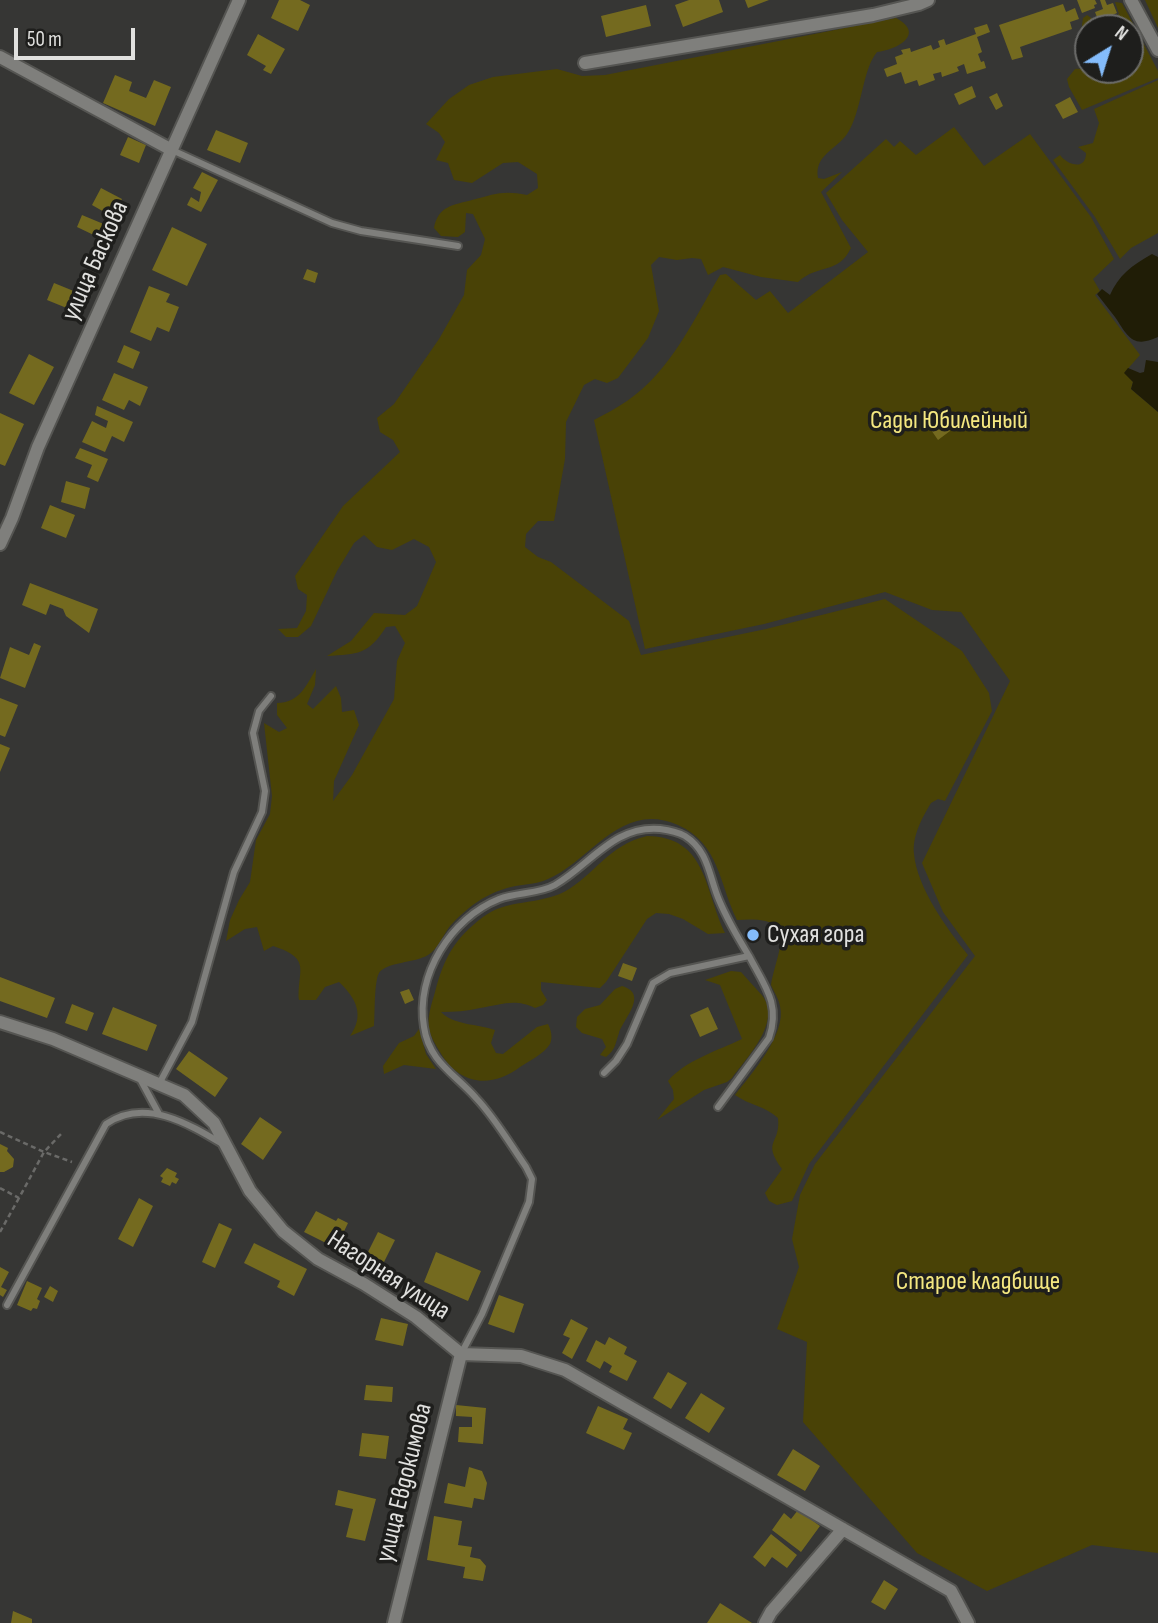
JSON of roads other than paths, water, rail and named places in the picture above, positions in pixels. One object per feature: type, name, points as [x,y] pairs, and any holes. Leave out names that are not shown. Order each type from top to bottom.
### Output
[{"type":"street","name":"улица Баскова","points":[[0,544],[38,447],[239,0]]},
{"type":"street","points":[[585,63],[873,15],[928,0]]},
{"type":"street","points":[[1131,0],[1158,50]]},
{"type":"street","points":[[0,57],[170,149]]},
{"type":"street","name":"Нагорная улица","points":[[0,1022],[53,1039],[184,1095],[214,1123],[259,1203],[299,1245],[416,1317],[461,1354],[521,1356],[565,1370],[951,1591],[968,1623]]},
{"type":"street","name":"улица Евдокимова","points":[[394,1623],[461,1354]]},
{"type":"street","points":[[765,1623],[771,1612],[843,1529]]},
{"type":"lane","points":[[170,149],[332,223],[361,231],[458,246]]},
{"type":"lane","points":[[159,1084],[192,1021],[234,872],[262,812],[265,791],[253,733],[259,712],[271,696]]},
{"type":"lane","points":[[461,1354],[482,1314],[529,1202],[532,1180],[526,1167],[476,1098],[443,1068],[428,1043],[422,1013],[428,979],[437,955],[465,920],[483,907],[518,893],[555,885],[617,838],[631,831],[648,828],[683,834],[697,844],[705,856],[726,915],[774,1006],[773,1027],[769,1038],[718,1107]]},
{"type":"lane","points":[[604,1073],[627,1044],[653,983],[670,973],[749,956]]},
{"type":"lane","points":[[138,1075],[159,1114]]},
{"type":"lane","points":[[7,1305],[102,1129],[111,1120],[129,1113],[159,1114],[177,1120],[225,1146]]},
{"type":"place","name":"Сухая гора","points":[[753,935]]},
{"type":"park label","name":"Сады Юбилейный","points":[[949,421]]},
{"type":"park label","name":"Старое кладбище","points":[[978,1282]]}]
